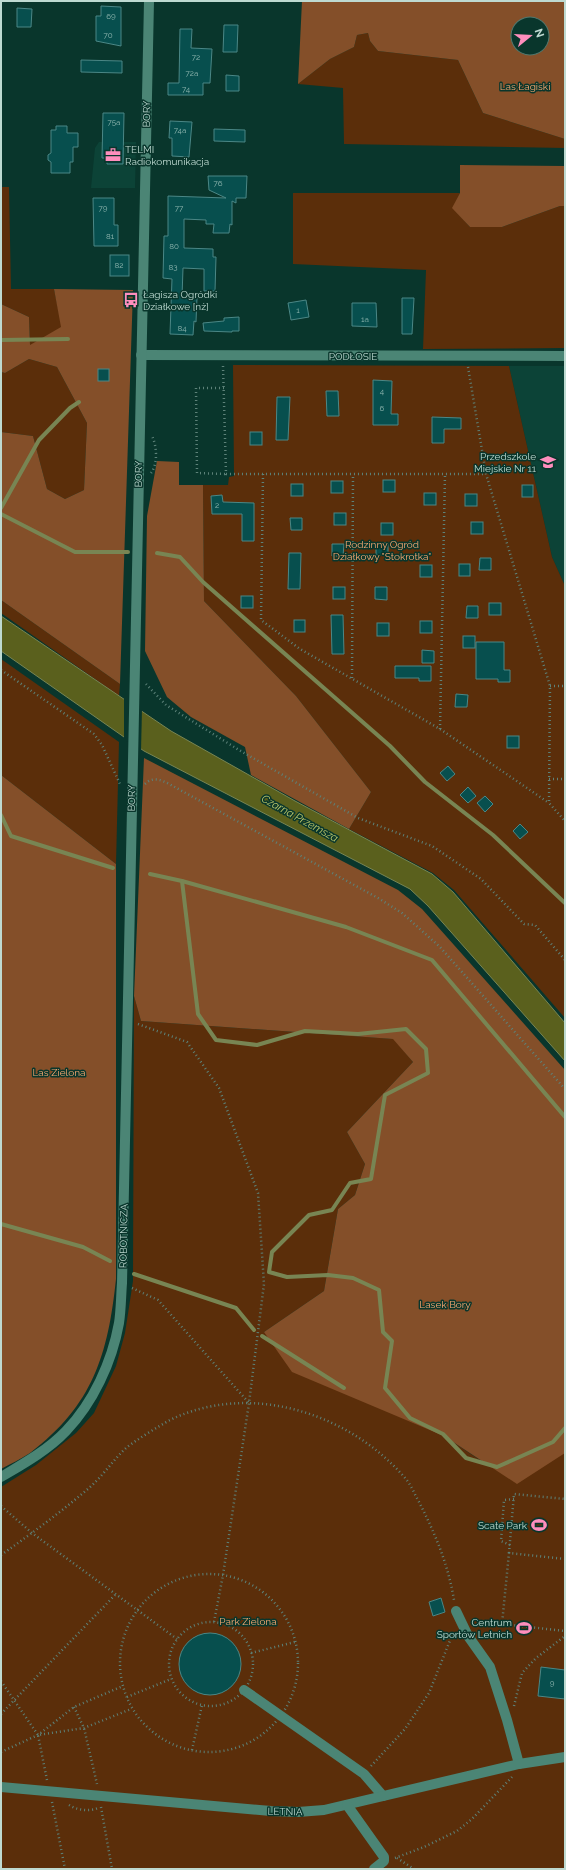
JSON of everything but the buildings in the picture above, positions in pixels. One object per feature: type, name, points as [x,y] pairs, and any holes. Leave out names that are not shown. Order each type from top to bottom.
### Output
[{"type":"street","name":"BORY","points":[[129,947],[126,787],[134,650],[149,1]]},
{"type":"street","name":"PODŁOSIE","points":[[141,355],[565,356]]},
{"type":"street","name":"ROBOTNICZA","points":[[1,1477],[29,1460],[65,1432],[82,1411],[103,1374],[119,1323],[122,1283],[129,1021],[129,947]]},
{"type":"street","points":[[456,1611],[468,1636],[490,1667],[519,1764]]},
{"type":"street","points":[[244,1690],[364,1774],[383,1796]]},
{"type":"street","name":"LETNIA","points":[[1,1787],[284,1812],[311,1811],[347,1805],[519,1764],[565,1757]]},
{"type":"street","points":[[347,1805],[380,1850],[384,1861],[374,1869]]},
{"type":"path","points":[[223,356],[226,474]]},
{"type":"path","points":[[467,356],[486,474],[550,686],[549,803]]},
{"type":"path","points":[[224,388],[196,388],[197,473],[486,474]]},
{"type":"path","points":[[263,474],[261,620],[300,649],[440,729],[549,803],[565,821]]},
{"type":"path","points":[[352,678],[353,474]]},
{"type":"path","points":[[440,729],[445,474]]},
{"type":"path","points":[[1,670],[94,734],[126,787]]},
{"type":"path","points":[[145,683],[151,687],[160,700],[166,705],[239,750],[358,818],[432,846],[481,879],[524,924],[535,925],[565,960]]},
{"type":"path","points":[[550,686],[565,686]]},
{"type":"path","points":[[549,779],[565,779]]},
{"type":"path","points":[[142,789],[150,780],[163,780],[378,898],[402,914],[440,947],[565,1089]]},
{"type":"path","points":[[129,1021],[187,1042],[219,1088],[258,1192],[264,1284],[249,1403],[223,1575],[214,1622]]},
{"type":"path","points":[[122,1283],[158,1300],[249,1403]]},
{"type":"path","points":[[1,1555],[90,1488],[127,1447],[170,1420],[195,1410],[249,1403],[287,1406],[332,1422],[374,1449],[406,1479],[430,1522],[449,1573],[456,1611],[455,1628],[430,1693],[405,1729],[364,1774]]},
{"type":"path","points":[[565,1499],[514,1494],[502,1624],[565,1631]]},
{"type":"path","points":[[510,1545],[501,1541],[504,1500],[514,1499]]},
{"type":"path","points":[[1,1506],[32,1533],[114,1595],[177,1639]]},
{"type":"path","points":[[509,1553],[565,1559]]},
{"type":"path","points":[[199,1575],[223,1575],[243,1581],[261,1591],[277,1605],[284,1616],[296,1642],[298,1657],[296,1680],[289,1702],[281,1715],[264,1733],[242,1746],[209,1752],[192,1750],[171,1744],[157,1734],[132,1709],[126,1697],[123,1686],[121,1673],[123,1644],[126,1629],[137,1611],[150,1596],[175,1581],[199,1575]]},
{"type":"path","points":[[1,1714],[114,1595]]},
{"type":"path","points":[[214,1622],[227,1625],[238,1632],[246,1641],[251,1652],[252,1672],[244,1690],[232,1700],[217,1706],[202,1705],[189,1700],[179,1691],[171,1679],[169,1666],[170,1652],[177,1639],[184,1631],[193,1626],[214,1622]]},
{"type":"path","points":[[507,1720],[516,1701],[522,1673],[536,1658],[565,1636]]},
{"type":"path","points":[[251,1652],[296,1642]]},
{"type":"path","points":[[126,1697],[171,1679]]},
{"type":"path","points":[[1,1680],[38,1735],[64,1869]]},
{"type":"path","points":[[1,1752],[38,1735],[74,1707],[123,1686]]},
{"type":"path","points":[[192,1750],[202,1705]]},
{"type":"path","points":[[74,1707],[84,1728],[99,1795],[112,1869]]},
{"type":"path","points":[[38,1735],[84,1728],[132,1709]]},
{"type":"path","points":[[384,1861],[397,1858],[424,1847],[457,1831],[472,1819],[512,1779],[519,1764]]},
{"type":"path","points":[[397,1858],[414,1869]]},
{"type":"shaded area","points":[[99,142],[136,142],[135,188],[91,188],[95,148]]},
{"type":"shaded area","name":"Przedszkole Miejskie Nr 11","points":[[509,366],[565,366],[565,586],[552,557]]},
{"type":"green space","name":"Las Łagiski","points":[[302,1],[565,1],[565,139],[483,113],[458,60],[378,51],[370,41],[368,33],[357,35],[354,47],[330,59],[298,84]]},
{"type":"green space","points":[[368,33],[370,41],[378,51],[458,60],[483,113],[565,139],[565,148],[344,144],[343,88],[298,84],[330,59],[354,47],[357,35]]},
{"type":"green space","points":[[460,165],[565,166],[565,206],[560,206],[502,227],[470,227],[452,208],[460,193]]},
{"type":"green space","points":[[1,187],[9,187],[11,289],[54,289],[62,327],[30,346],[29,317],[1,304]]},
{"type":"green space","points":[[293,193],[460,193],[453,208],[470,227],[502,227],[560,206],[565,206],[565,348],[423,349],[426,270],[293,264]]},
{"type":"green space","points":[[54,289],[133,290],[120,684],[1,600],[1,432],[33,436],[47,489],[65,499],[84,490],[87,423],[57,367],[29,359],[5,373],[1,372],[1,304],[29,317],[30,345],[61,327]]},
{"type":"green space","points":[[29,359],[57,367],[87,423],[84,490],[65,499],[47,489],[33,436],[1,432],[1,372],[5,373]]},
{"type":"green space","name":"Rodzinny Ogród Działkowy \"Stokrotka\"","points":[[233,365],[509,366],[552,557],[565,586],[565,1018],[454,890],[433,873],[349,829],[371,792],[296,696],[204,601],[203,485],[228,485],[229,477],[234,476]]},
{"type":"green space","points":[[157,461],[179,462],[179,485],[203,485],[204,601],[296,696],[371,792],[349,829],[251,775],[245,747],[191,717],[167,697],[145,651],[147,516]]},
{"type":"green space","points":[[1,600],[120,684],[119,696],[1,613]]},
{"type":"green space","points":[[1,659],[119,742],[116,864],[1,775]]},
{"type":"green space","name":"Lasek Bory","points":[[144,758],[398,890],[422,909],[565,1070],[565,1453],[517,1484],[444,1436],[292,1372],[264,1332],[324,1291],[338,1209],[355,1195],[365,1164],[347,1132],[413,1062],[393,1039],[141,1021],[134,996]]},
{"type":"green space","name":"Las Zielona","points":[[1,775],[116,864],[116,1279],[113,1306],[102,1355],[94,1376],[83,1397],[69,1416],[51,1435],[30,1453],[1,1469]]},
{"type":"green space","name":"Park Zielona","points":[[134,996],[141,1021],[394,1039],[413,1062],[347,1132],[365,1164],[355,1195],[338,1209],[324,1291],[264,1332],[444,1436],[486,1464],[565,1444],[565,1869],[1,1869],[1,1487],[36,1465],[76,1433],[94,1413],[116,1366],[125,1333],[133,1281]]},
{"type":"water","name":"Czarna Przemsza","points":[[1,616],[171,731],[295,801],[432,874],[453,892],[565,1023],[565,1061],[428,906],[410,889],[144,751],[1,651]]},
{"type":"pier","points":[[124,697],[142,709],[141,751],[124,739]]},
{"type":"waterway","points":[[1,340],[68,339]]},
{"type":"waterway","points":[[1,508],[39,440],[70,408],[79,402]]},
{"type":"waterway","points":[[1,514],[75,552],[128,552]]},
{"type":"waterway","points":[[157,553],[180,557],[203,582],[390,746],[425,782],[493,835],[565,903]]},
{"type":"waterway","points":[[1,815],[11,836],[113,868]]},
{"type":"waterway","points":[[150,874],[182,881],[346,927],[432,960],[565,1117]]},
{"type":"waterway","points":[[182,881],[198,1014],[216,1040],[257,1045],[305,1031],[358,1034],[406,1029],[426,1049],[428,1073],[385,1095],[371,1179],[350,1183],[332,1210],[309,1215],[272,1252],[269,1272],[287,1277],[328,1275],[353,1278],[379,1290],[383,1332],[392,1341],[385,1388],[410,1418],[443,1434],[466,1458],[497,1467],[553,1442],[565,1428]]},
{"type":"waterway","points":[[1,1224],[83,1247],[110,1261]]},
{"type":"waterway","points":[[134,1274],[236,1308],[254,1330]]},
{"type":"waterway","points":[[262,1336],[344,1388]]},
{"type":"place","name":"TELMI Radiokomunikacja","points":[[113,155]]},
{"type":"place","name":"Łagisza Ogródki Działkowe [nż]","points":[[131,300]]},
{"type":"place","name":"Przedszkole Miejskie Nr 11","points":[[548,462]]},
{"type":"place","name":"Scate Park","points":[[539,1525]]},
{"type":"place","name":"Centrum Sportów Letnich","points":[[524,1628]]}]
